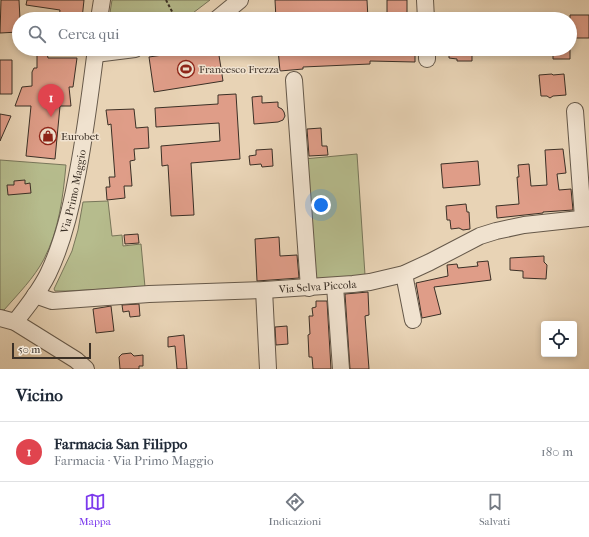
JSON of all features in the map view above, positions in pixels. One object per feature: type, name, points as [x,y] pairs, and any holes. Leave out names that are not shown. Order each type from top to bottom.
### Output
[{"type":"street","points":[[100,12],[102,0]]},
{"type":"street","points":[[225,12],[240,0]]},
{"type":"street","points":[[425,0],[426,12]]},
{"type":"street","name":"Via Primo Maggio","points":[[8,320],[35,295],[48,275],[60,245],[71,208],[85,138],[95,56]]},
{"type":"street","points":[[294,80],[309,288]]},
{"type":"street","points":[[575,111],[586,218]]},
{"type":"street","name":"Via Selva Piccola","points":[[35,295],[52,301],[149,294],[309,288],[370,282],[404,274],[480,236],[496,231],[524,225],[586,218]]},
{"type":"street","points":[[404,274],[413,320]]},
{"type":"street","points":[[335,286],[342,369]]},
{"type":"street","points":[[264,290],[268,369]]},
{"type":"street","points":[[8,320],[76,360],[86,369]]},
{"type":"path","points":[[166,0],[172,12]]},
{"type":"green space","points":[[112,0],[210,0],[194,12],[110,12]]},
{"type":"green space","points":[[357,154],[365,275],[311,280],[304,159]]},
{"type":"green space","points":[[0,160],[66,165],[60,213],[49,248],[36,273],[4,310],[0,310]]},
{"type":"green space","points":[[108,201],[112,236],[122,235],[123,246],[141,244],[145,287],[55,291],[54,289],[72,251],[78,230],[83,202]]},
{"type":"building","points":[[1,0],[19,0],[20,12],[12,12],[12,32],[0,33]]},
{"type":"building","points":[[27,0],[84,0],[83,12],[60,12],[60,10],[26,5]]},
{"type":"building","points":[[275,0],[367,0],[368,12],[276,12]]},
{"type":"building","points":[[387,0],[407,0],[407,12],[387,12]]},
{"type":"building","points":[[577,15],[589,15],[589,38],[577,38]]},
{"type":"building","points":[[37,56],[48,56],[48,58],[77,58],[73,87],[69,87],[71,106],[60,106],[55,159],[26,156],[31,106],[15,106],[22,87],[32,86],[32,72],[34,68],[37,68]]},
{"type":"building","name":"Francesco Frezza","points":[[219,56],[223,81],[154,92],[149,57]]},
{"type":"building","points":[[279,56],[415,56],[415,62],[370,61],[370,64],[303,67],[303,69],[280,71]]},
{"type":"building","points":[[449,56],[472,56],[472,61],[457,61],[457,59],[449,58]]},
{"type":"building","points":[[553,56],[570,56],[570,59],[553,59]]},
{"type":"building","points":[[0,60],[12,60],[12,94],[0,94]]},
{"type":"building","points":[[564,74],[566,95],[553,96],[550,98],[547,96],[541,96],[539,75]]},
{"type":"building","points":[[236,94],[240,159],[191,163],[194,215],[171,216],[168,165],[162,166],[161,146],[220,141],[219,123],[156,127],[155,108],[218,104],[218,95]]},
{"type":"building","points":[[262,96],[262,103],[278,102],[278,107],[284,112],[285,116],[283,120],[278,122],[254,124],[252,97]]},
{"type":"building","points":[[134,109],[136,128],[148,127],[149,148],[134,149],[135,160],[130,161],[132,186],[124,186],[125,198],[107,200],[106,187],[110,187],[109,177],[115,177],[111,124],[108,125],[106,110]]},
{"type":"building","points":[[0,114],[11,116],[0,141]]},
{"type":"building","points":[[321,128],[322,146],[327,146],[328,155],[309,156],[307,129]]},
{"type":"building","points":[[272,149],[273,166],[262,167],[261,164],[250,165],[249,156],[256,155],[256,150]]},
{"type":"building","points":[[563,149],[566,173],[557,174],[559,190],[571,189],[573,210],[497,218],[496,206],[519,204],[517,177],[519,177],[518,165],[529,164],[531,186],[547,185],[545,150]]},
{"type":"building","points":[[478,161],[480,185],[443,188],[441,164]]},
{"type":"building","points":[[25,180],[25,184],[30,183],[31,193],[8,195],[7,185],[14,185],[14,181]]},
{"type":"building","points":[[466,204],[467,212],[469,212],[470,229],[451,229],[450,220],[447,220],[446,206]]},
{"type":"building","points":[[138,234],[139,243],[125,244],[124,235]]},
{"type":"building","points":[[279,237],[280,256],[297,255],[299,278],[257,281],[255,239]]},
{"type":"building","points":[[544,256],[544,262],[547,265],[546,279],[523,278],[523,271],[510,270],[510,258]]},
{"type":"building","points":[[488,261],[491,280],[434,287],[441,314],[422,318],[416,283],[448,276],[447,265],[457,264],[458,268],[478,266],[477,262]]},
{"type":"building","points":[[368,292],[369,315],[365,316],[369,369],[350,369],[345,294]]},
{"type":"building","points":[[316,301],[327,301],[331,369],[313,369],[312,357],[309,357],[309,316],[313,316],[312,308],[316,307]]},
{"type":"building","points":[[139,304],[140,316],[130,317],[129,311],[123,312],[122,305]]},
{"type":"building","points":[[111,306],[114,331],[96,333],[93,309]]},
{"type":"building","points":[[287,326],[288,344],[276,345],[275,327]]},
{"type":"building","points":[[184,335],[187,369],[177,369],[175,346],[168,347],[168,337]]},
{"type":"building","points":[[131,353],[134,356],[143,355],[143,366],[139,366],[139,369],[120,369],[119,357],[122,354]]},
{"type":"place","name":"Francesco Frezza","points":[[186,69]]},
{"type":"place","name":"Farmacia San Filippo","points":[[51,117]]},
{"type":"place","name":"Eurobet","points":[[48,136]]}]
